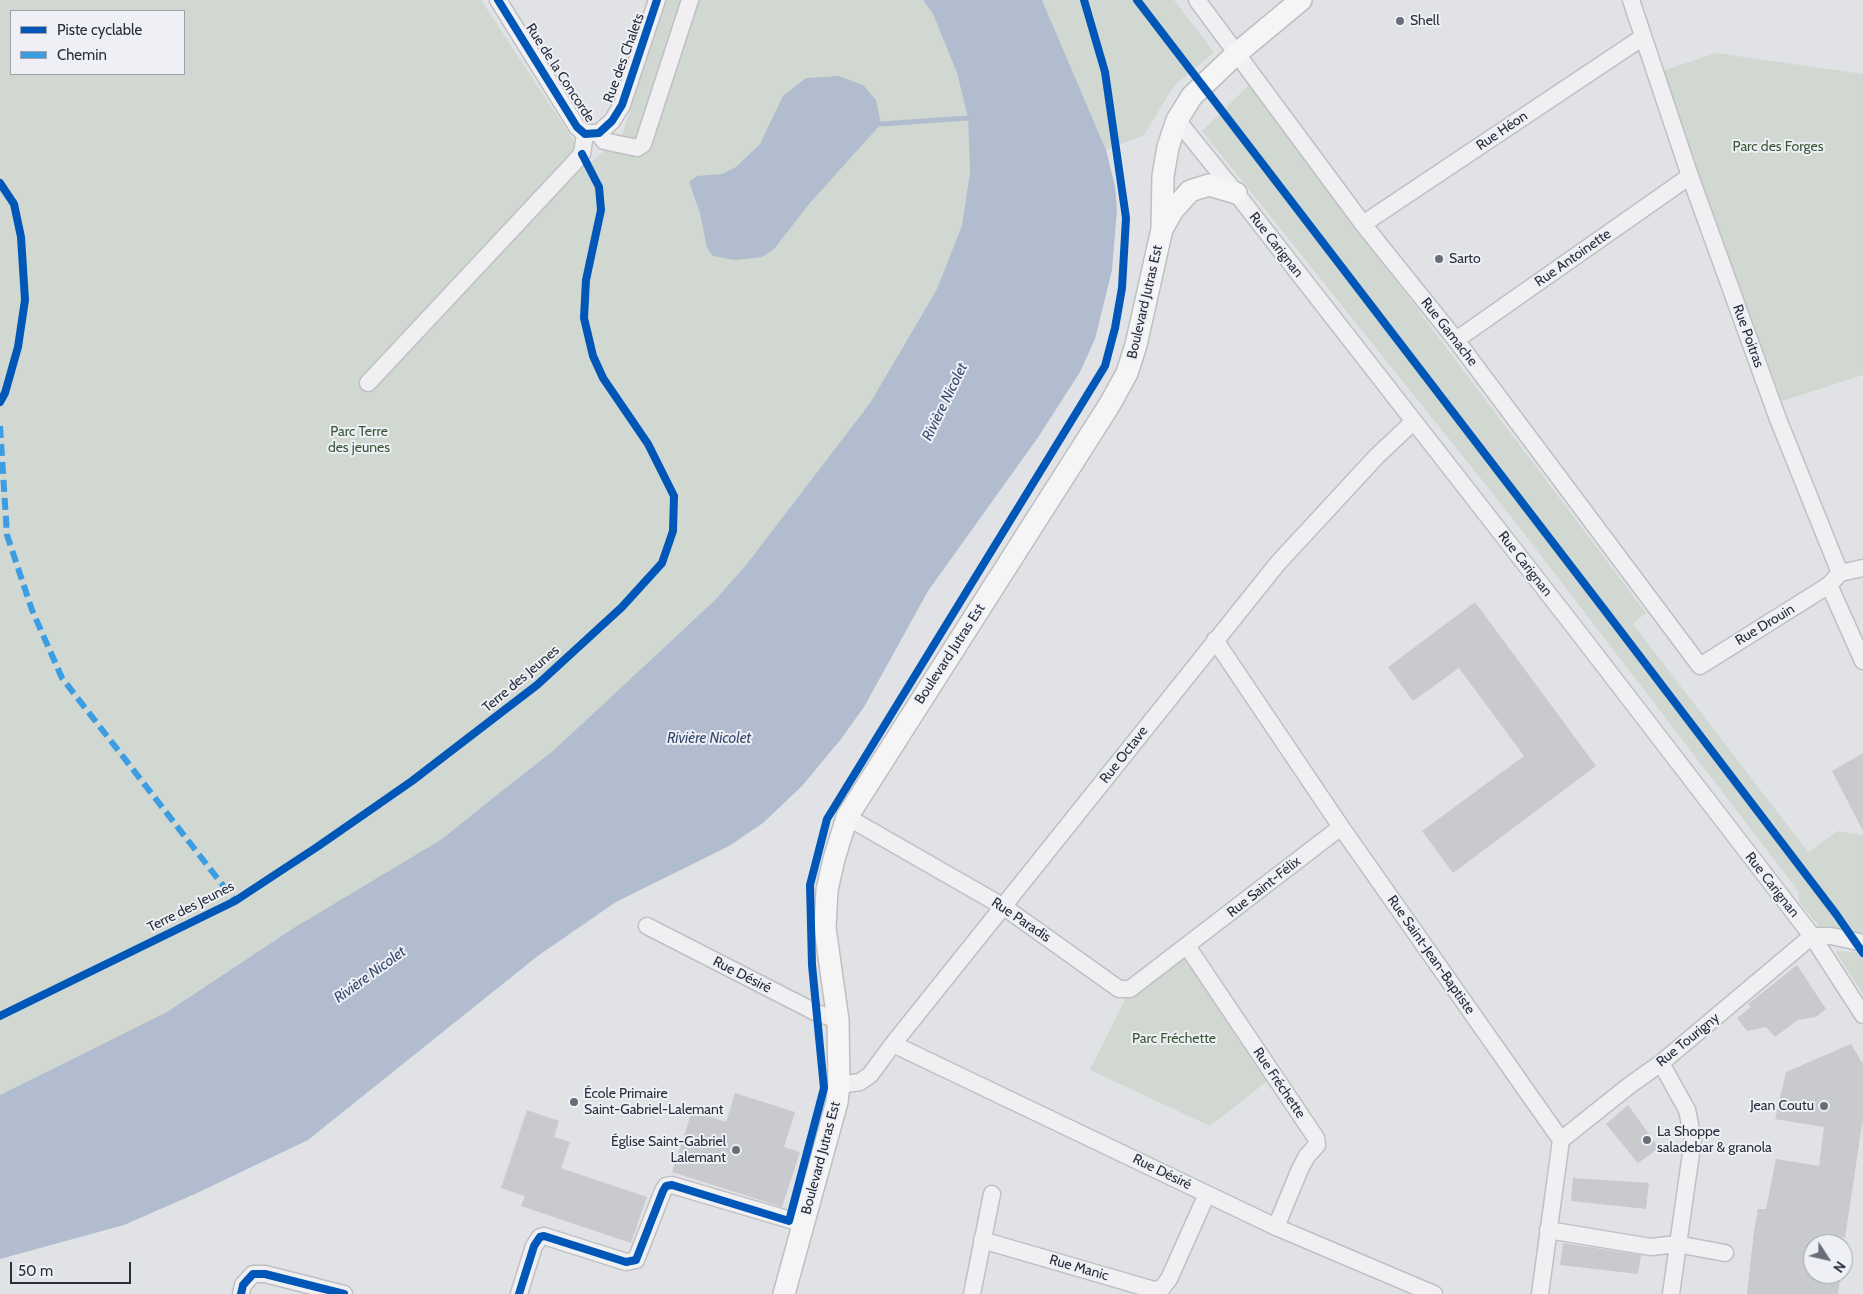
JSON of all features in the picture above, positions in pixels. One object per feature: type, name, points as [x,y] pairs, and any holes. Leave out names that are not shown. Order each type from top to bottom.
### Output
[{"type":"main road","name":"Boulevard Jutras Est","points":[[784,1294],[837,1102],[839,1085],[838,1020],[825,928],[826,900],[834,859],[847,817],[1110,404],[1127,373],[1136,345],[1162,229],[1163,176],[1168,146],[1177,120],[1192,96],[1236,54],[1300,0]]},
{"type":"main road","points":[[1162,229],[1173,210],[1190,191],[1209,185],[1236,193]]},
{"type":"street","name":"Rue de la Concorde","points":[[498,0],[577,126],[592,133]]},
{"type":"street","name":"Rue des Chalets","points":[[592,133],[612,121],[622,105],[657,0]]},
{"type":"street","points":[[368,383],[582,154],[592,133],[604,141],[637,148],[643,144],[690,0]]},
{"type":"street","name":"Rue Gamache","points":[[1197,0],[1363,224],[1456,340],[1700,666]]},
{"type":"street","name":"Rue Poitras","points":[[1631,0],[1690,176],[1863,661]]},
{"type":"street","name":"Rue Héon","points":[[1363,224],[1643,37]]},
{"type":"street","name":"Rue Carignan","points":[[1177,120],[1570,621],[1812,936],[1863,1015]]},
{"type":"street","name":"Rue Antoinette","points":[[1456,340],[1690,176]]},
{"type":"street","name":"Rue Octave","points":[[839,1085],[860,1082],[870,1075],[1278,563],[1325,510],[1413,422]]},
{"type":"street","name":"Rue Drouin","points":[[1700,666],[1835,579],[1863,568]]},
{"type":"street","name":"Rue Saint-Jean-Baptiste","points":[[1215,640],[1340,827],[1561,1140]]},
{"type":"street","name":"Rue Paradis","points":[[847,817],[1004,907],[1119,989],[1130,989],[1187,946]]},
{"type":"street","name":"Rue Saint-Félix","points":[[1187,946],[1340,827]]},
{"type":"street","name":"Rue Désiré","points":[[647,926],[816,1013],[838,1020]]},
{"type":"street","points":[[1812,936],[1831,936],[1863,943]]},
{"type":"street","name":"Rue Tourigny","points":[[1561,1140],[1661,1062],[1812,936]]},
{"type":"street","name":"Rue Fréchette","points":[[1187,946],[1316,1138],[1317,1145],[1307,1156],[1276,1227]]},
{"type":"street","name":"Rue Désiré","points":[[893,1044],[1276,1227],[1434,1294]]},
{"type":"street","points":[[1661,1062],[1687,1110],[1693,1138],[1671,1294]]},
{"type":"street","points":[[1540,1294],[1561,1140]]},
{"type":"street","points":[[519,1294],[534,1246],[540,1237],[544,1236],[626,1262],[636,1260],[666,1186],[672,1185],[804,1224]]},
{"type":"street","points":[[972,1294],[992,1194]]},
{"type":"street","name":"Rue Manic","points":[[982,1240],[1154,1290],[1162,1288],[1169,1279],[1207,1194]]},
{"type":"street","points":[[1548,1230],[1651,1247],[1677,1244],[1724,1253]]},
{"type":"street","points":[[241,1294],[243,1285],[253,1274],[265,1274],[344,1294]]},
{"type":"green space","name":"Parc Terre des jeunes","points":[[0,0],[481,0],[589,164],[622,135],[665,0],[923,0],[933,14],[957,73],[968,118],[970,172],[962,225],[937,289],[870,403],[746,565],[715,600],[554,750],[442,839],[292,929],[167,1012],[0,1095]]},
{"type":"green space","points":[[1042,0],[1174,0],[1214,52],[1174,86],[1144,135],[1106,150]]},
{"type":"green space","name":"Parc des Forges","points":[[1716,53],[1863,74],[1863,375],[1782,401],[1659,72]]},
{"type":"green space","points":[[1249,85],[1646,613],[1633,624],[1808,852],[1838,831],[1863,835],[1863,934],[1819,926],[1799,902],[1799,892],[1506,510],[1202,131]]},
{"type":"green space","name":"Parc Fréchette","points":[[1187,946],[1274,1076],[1210,1126],[1090,1070],[1130,989]]},
{"type":"green space","points":[[1835,951],[1863,952],[1863,994]]},
{"type":"water","name":"Rivière Nicolet","points":[[923,0],[1042,0],[1106,150],[1115,186],[1117,210],[1112,270],[1095,339],[1080,372],[1039,436],[928,591],[864,707],[841,739],[802,786],[763,823],[729,846],[616,902],[539,955],[308,1140],[197,1193],[124,1225],[0,1259],[0,1095],[167,1012],[292,929],[442,839],[554,750],[715,600],[746,565],[870,403],[937,289],[962,225],[970,172],[968,118],[957,73],[933,14]]},
{"type":"water","points":[[839,76],[863,85],[876,100],[881,124],[809,204],[774,249],[762,257],[735,260],[713,256],[707,248],[700,213],[689,182],[697,176],[722,174],[736,167],[760,144],[783,96],[806,78]]},
{"type":"building","points":[[1475,602],[1596,766],[1453,873],[1422,831],[1524,756],[1459,668],[1413,701],[1388,667]]},
{"type":"building","points":[[1863,753],[1863,831],[1832,771]]},
{"type":"building","points":[[1797,965],[1826,1009],[1816,1017],[1798,1020],[1775,1037],[1766,1027],[1747,1031],[1737,1018],[1751,1007],[1748,1004]]},
{"type":"building","points":[[1851,1044],[1863,1064],[1863,1118],[1846,1234],[1803,1234],[1803,1284],[1840,1284],[1838,1294],[1747,1294],[1758,1209],[1766,1209],[1776,1159],[1819,1166],[1824,1127],[1775,1119],[1786,1072]]},
{"type":"building","name":"Église Saint-Gabriel Lalemant","points":[[735,1093],[795,1112],[784,1147],[800,1152],[782,1207],[672,1172],[692,1111],[726,1122]]},
{"type":"building","points":[[1628,1105],[1659,1148],[1638,1163],[1606,1124]]},
{"type":"building","points":[[527,1110],[559,1121],[554,1137],[570,1142],[561,1168],[647,1197],[631,1243],[521,1206],[525,1196],[501,1188]]},
{"type":"building","points":[[1573,1178],[1649,1183],[1646,1209],[1571,1201]]},
{"type":"building","points":[[1563,1243],[1641,1255],[1638,1274],[1560,1265]]},
{"type":"waterway","points":[[881,124],[968,118]]},
{"type":"marked path","points":[[0,426],[7,535],[32,610],[62,678],[235,901]]},
{"type":"cycle path","points":[[498,0],[577,127],[585,134],[599,133],[612,121],[622,105],[657,0]]},
{"type":"cycle path","points":[[519,1294],[534,1246],[540,1237],[544,1236],[626,1262],[636,1260],[666,1186],[672,1185],[789,1221],[824,1088],[812,965],[810,885],[827,819],[1105,366],[1115,328],[1122,288],[1126,218],[1105,72],[1084,0]]},
{"type":"cycle path","points":[[1137,0],[1603,608],[1836,914],[1863,953]]},
{"type":"cycle path","name":"Terre des Jeunes","points":[[0,1016],[235,901],[317,847],[412,781],[537,685],[622,607],[662,563],[673,531],[674,496],[648,444],[603,378],[593,356],[584,318],[586,280],[601,210],[599,187],[582,154]]},
{"type":"cycle path","points":[[0,183],[14,204],[21,237],[25,300],[18,347],[5,393],[0,402]]},
{"type":"cycle path","points":[[241,1294],[243,1285],[253,1274],[265,1274],[344,1294]]},
{"type":"place","name":"Shell","points":[[1400,21]]},
{"type":"place","name":"Sarto","points":[[1439,259]]},
{"type":"place","name":"École Primaire Saint-Gabriel-Lalemant","points":[[574,1102]]},
{"type":"place","name":"Jean Coutu","points":[[1824,1106]]},
{"type":"place","name":"La Shoppe saladebar & granola","points":[[1647,1140]]},
{"type":"place","name":"Église Saint-Gabriel Lalemant","points":[[736,1150]]}]
